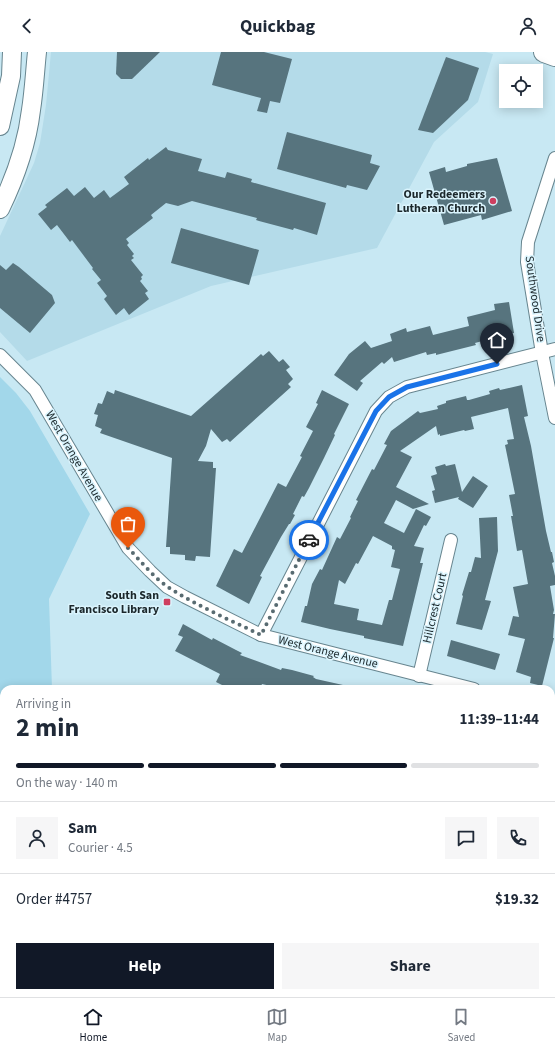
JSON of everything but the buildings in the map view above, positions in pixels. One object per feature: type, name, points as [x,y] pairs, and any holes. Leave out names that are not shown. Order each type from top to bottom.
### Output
[{"type":"main road","points":[[0,126],[11,76],[12,52]]},
{"type":"main road","points":[[0,209],[15,174],[26,136],[31,111],[36,52]]},
{"type":"main road","points":[[544,52],[555,56]]},
{"type":"street","name":"Southwood Drive","points":[[555,158],[528,242],[527,262],[555,418]]},
{"type":"street","points":[[261,635],[376,411],[389,397],[407,387],[555,349]]},
{"type":"street","name":"West Orange Avenue","points":[[0,355],[36,390],[128,548],[167,586],[185,597],[261,635],[457,685]]},
{"type":"street","name":"Hillcrest Court","points":[[419,676],[451,540]]},
{"type":"shaded area","points":[[51,52],[485,52],[493,54],[478,102],[434,142],[377,248],[211,286],[27,361],[0,332],[0,236],[34,163],[40,143],[46,105]]},
{"type":"shaded area","points":[[0,377],[16,393],[30,411],[90,514],[49,599],[52,685],[0,685]]},
{"type":"way so far","points":[[128,548],[167,586],[185,597],[261,635],[309,540]]},
{"type":"place","name":"Our Redeemers Lutheran Church","points":[[493,201]]},
{"type":"place","name":"South San Francisco Library","points":[[167,602]]},
{"type":"route","points":[[309,540],[376,411],[389,397],[407,387],[497,364]]}]
